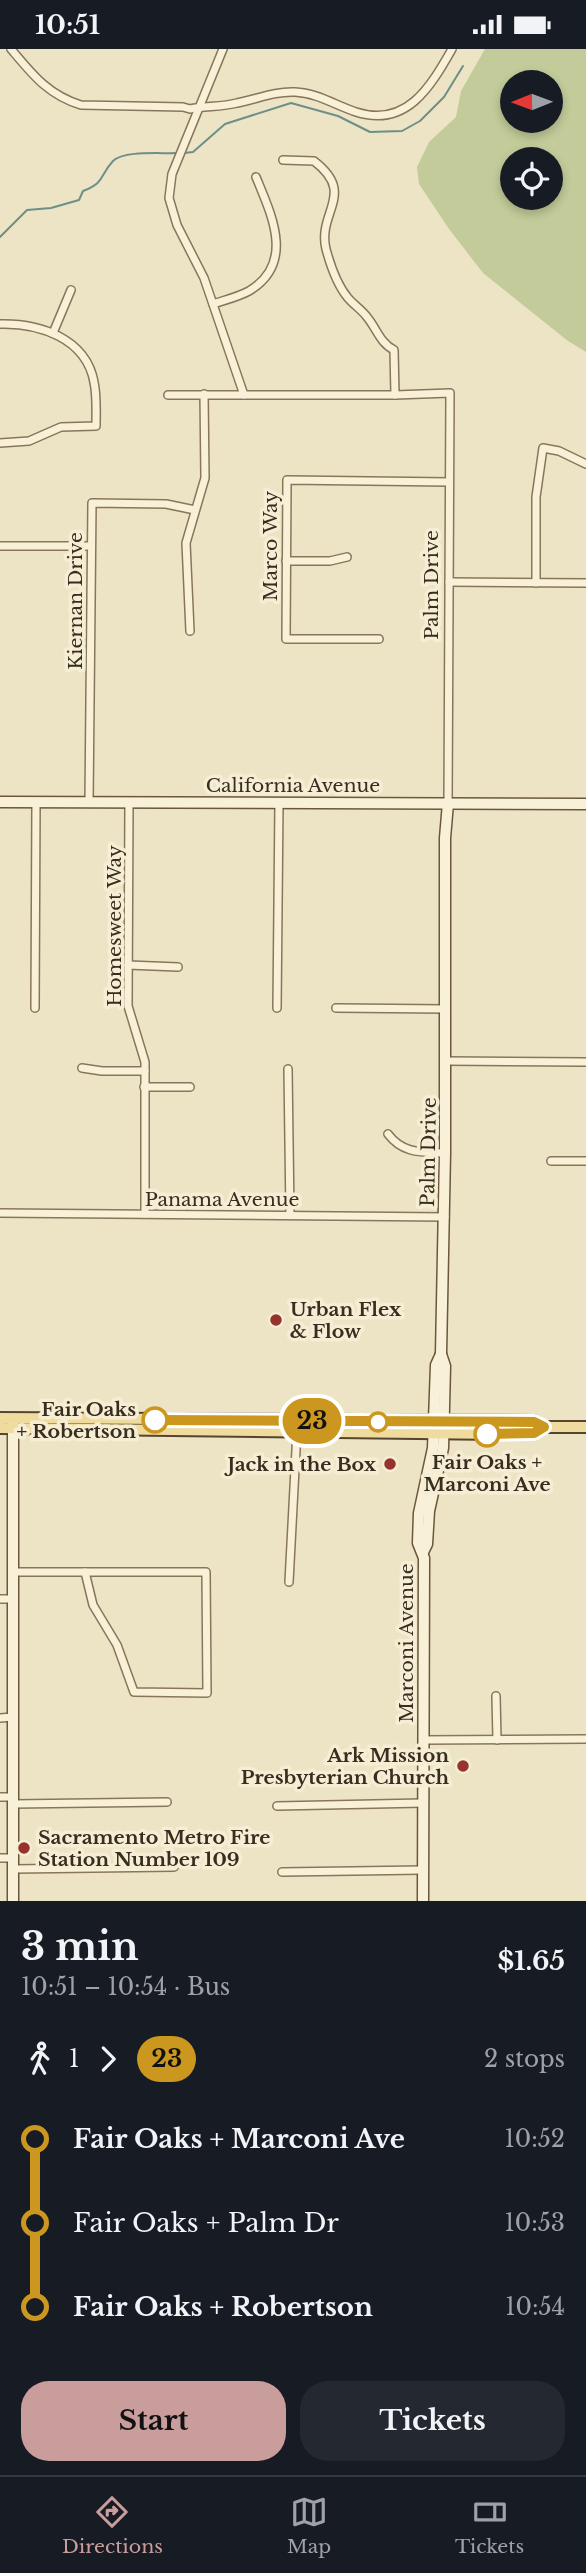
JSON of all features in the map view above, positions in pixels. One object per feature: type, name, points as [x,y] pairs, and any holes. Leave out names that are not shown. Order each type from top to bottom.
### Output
[{"type":"main road","points":[[0,1418],[13,1424],[226,1430],[439,1427]]},
{"type":"main road","points":[[226,1430],[234,1426],[303,1425],[309,1421]]},
{"type":"main road","points":[[0,1429],[13,1424],[309,1421],[534,1433],[544,1427],[586,1427]]},
{"type":"street","points":[[11,49],[46,89],[71,101],[92,106],[190,109],[236,103],[278,92],[295,92],[310,93],[379,117],[404,109],[426,92],[452,49]]},
{"type":"street","points":[[223,49],[176,162],[169,184],[170,206],[177,225],[197,260],[244,395]]},
{"type":"street","points":[[283,160],[314,161],[334,186],[335,199],[326,227],[326,249],[345,295],[367,317],[385,346],[394,349],[395,395]]},
{"type":"street","points":[[213,304],[253,288],[267,273],[275,255],[275,225],[256,177]]},
{"type":"street","points":[[53,333],[71,291]]},
{"type":"street","points":[[0,324],[35,327],[53,333],[77,348],[91,371],[95,391],[96,426],[61,427],[29,441],[0,443]]},
{"type":"street","name":"Palm Drive","points":[[168,395],[450,393],[448,803],[445,838],[445,1217],[441,1355],[436,1365],[439,1427]]},
{"type":"street","points":[[190,632],[190,590],[186,555],[188,531],[205,478],[204,394]]},
{"type":"street","points":[[536,583],[536,497],[543,448],[559,451],[586,464]]},
{"type":"street","name":"Marco Way","points":[[379,639],[286,639],[287,480],[449,482]]},
{"type":"street","name":"Kiernan Drive","points":[[89,802],[92,503],[166,504],[195,510]]},
{"type":"street","points":[[0,546],[91,546]]},
{"type":"street","points":[[286,561],[330,561],[347,558]]},
{"type":"street","points":[[449,582],[586,583]]},
{"type":"street","name":"California Avenue","points":[[0,802],[586,804]]},
{"type":"street","points":[[35,1009],[36,802]]},
{"type":"street","name":"Homesweet Way","points":[[129,802],[128,1011],[144,1052],[145,1214]]},
{"type":"street","points":[[277,1008],[279,803]]},
{"type":"street","points":[[128,965],[178,967]]},
{"type":"street","points":[[336,1009],[446,1009]]},
{"type":"street","points":[[446,1061],[586,1062]]},
{"type":"street","points":[[82,1068],[145,1071]]},
{"type":"street","points":[[288,1069],[290,1216]]},
{"type":"street","points":[[145,1087],[190,1087]]},
{"type":"street","points":[[388,1133],[396,1143],[410,1151],[445,1153]]},
{"type":"street","points":[[551,1161],[586,1161]]},
{"type":"street","name":"Panama Avenue","points":[[0,1213],[445,1217]]},
{"type":"street","points":[[13,1424],[13,1901]]},
{"type":"street","name":"Marconi Avenue","points":[[424,1901],[423,1552],[418,1543],[419,1513],[439,1427]]},
{"type":"street","points":[[289,1582],[297,1431]]},
{"type":"street","points":[[13,1572],[85,1572],[206,1573],[207,1693],[134,1692],[117,1645],[93,1605],[85,1572]]},
{"type":"street","points":[[0,1599],[13,1599]]},
{"type":"street","points":[[496,1696],[497,1740]]},
{"type":"street","points":[[0,1717],[13,1717]]},
{"type":"street","points":[[423,1740],[586,1739]]},
{"type":"street","points":[[0,1797],[13,1800],[167,1801]]},
{"type":"street","points":[[277,1806],[423,1803]]},
{"type":"street","points":[[0,1858],[13,1863],[174,1867]]},
{"type":"street","points":[[282,1872],[424,1870]]},
{"type":"green space","points":[[485,49],[586,49],[586,352],[568,341],[483,273],[419,184],[417,167],[429,142],[456,117],[461,91]]},
{"type":"waterway","points":[[184,153],[193,152],[225,124],[291,103],[338,116],[370,132],[402,131],[420,121],[444,97],[463,66]]},
{"type":"waterway","points":[[0,237],[27,210],[51,208],[79,200],[83,191],[99,182],[118,158],[134,154],[178,153]]},
{"type":"bus line","name":"23","points":[[155,1420],[534,1422],[544,1427],[534,1433],[487,1434]]},
{"type":"place","name":"Urban Flex & Flow","points":[[276,1320]]},
{"type":"place","name":"Fair Oaks + Robertson","points":[[155,1420]]},
{"type":"place","name":"Fair Oaks + Marconi Ave","points":[[487,1434]]},
{"type":"place","name":"Jack in the Box","points":[[390,1464]]},
{"type":"place","name":"Ark Mission Presbyterian Church","points":[[463,1766]]},
{"type":"place","name":"Sacramento Metro Fire Station Number 109","points":[[24,1848]]}]
